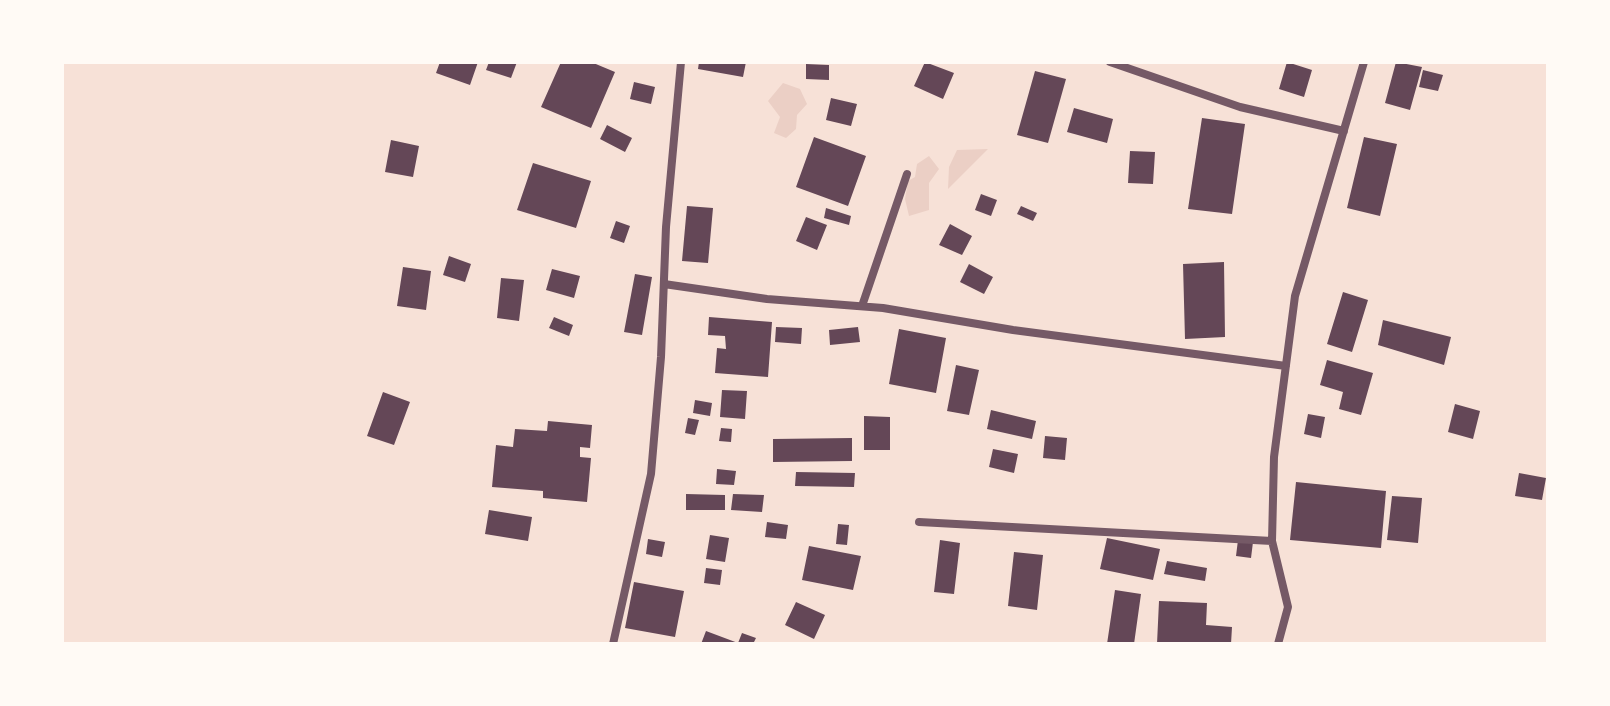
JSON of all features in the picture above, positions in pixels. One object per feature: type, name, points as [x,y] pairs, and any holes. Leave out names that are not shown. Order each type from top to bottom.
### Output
[{"type":"street","points":[[613,644],[651,474],[681,62]]},
{"type":"street","points":[[1110,62],[1240,107],[1344,131]]},
{"type":"street","points":[[1278,644],[1288,607],[1272,541],[1274,457],[1295,296],[1364,62]]},
{"type":"street","points":[[862,306],[907,174]]},
{"type":"street","points":[[664,284],[767,299],[862,306],[1013,330],[1286,366]]},
{"type":"street","points":[[919,522],[1272,541]]},
{"type":"shaded area","points":[[783,83],[800,89],[807,104],[797,115],[796,129],[786,138],[774,133],[780,117],[768,101]]},
{"type":"shaded area","points":[[988,149],[948,189],[949,167],[957,150]]},
{"type":"shaded area","points":[[929,156],[939,169],[929,183],[929,210],[909,216],[905,199],[908,181],[915,177],[917,164]]},
{"type":"building","points":[[440,62],[478,62],[470,85],[436,73]]},
{"type":"building","points":[[489,62],[517,62],[511,78],[486,70]]},
{"type":"building","points":[[561,62],[591,62],[615,72],[591,128],[541,107]]},
{"type":"building","points":[[699,62],[746,62],[743,77],[698,69]]},
{"type":"building","points":[[925,62],[954,73],[943,99],[914,86]]},
{"type":"building","points":[[1287,62],[1312,70],[1304,97],[1279,89]]},
{"type":"building","points":[[1396,62],[1422,67],[1410,110],[1385,103]]},
{"type":"building","points":[[806,64],[829,65],[829,80],[806,79]]},
{"type":"building","points":[[1423,70],[1443,75],[1438,91],[1419,87]]},
{"type":"building","points":[[1035,71],[1066,79],[1048,143],[1017,135]]},
{"type":"building","points":[[634,82],[655,87],[651,104],[630,99]]},
{"type":"building","points":[[831,98],[857,104],[851,126],[826,120]]},
{"type":"building","points":[[1074,108],[1113,119],[1107,143],[1067,132]]},
{"type":"building","points":[[1202,118],[1245,124],[1232,214],[1188,209]]},
{"type":"building","points":[[607,125],[632,138],[625,152],[600,139]]},
{"type":"building","points":[[814,137],[866,156],[848,206],[796,187]]},
{"type":"building","points":[[1364,137],[1397,144],[1380,216],[1347,208]]},
{"type":"building","points":[[391,140],[419,146],[413,177],[385,172]]},
{"type":"building","points":[[1130,151],[1155,152],[1153,184],[1128,183]]},
{"type":"building","points":[[533,163],[591,181],[576,228],[517,210]]},
{"type":"building","points":[[981,194],[997,200],[991,216],[975,210]]},
{"type":"building","points":[[687,206],[713,208],[708,263],[682,261]]},
{"type":"building","points":[[1021,206],[1037,213],[1033,221],[1017,214]]},
{"type":"building","points":[[826,208],[851,216],[849,225],[824,218]]},
{"type":"building","points":[[806,217],[827,225],[817,250],[796,241]]},
{"type":"building","points":[[616,221],[630,226],[624,243],[610,238]]},
{"type":"building","points":[[950,224],[972,236],[962,255],[939,245]]},
{"type":"building","points":[[449,256],[471,264],[465,282],[443,275]]},
{"type":"building","points":[[1224,262],[1225,337],[1185,339],[1183,264]]},
{"type":"building","points":[[969,264],[993,277],[984,294],[960,282]]},
{"type":"building","points":[[403,267],[431,271],[426,310],[397,306]]},
{"type":"building","points":[[552,269],[580,276],[574,298],[546,290]]},
{"type":"building","points":[[635,274],[652,277],[642,335],[624,332]]},
{"type":"building","points":[[501,278],[524,280],[519,321],[497,318]]},
{"type":"building","points":[[1343,292],[1368,300],[1352,352],[1327,344]]},
{"type":"building","points":[[554,317],[573,325],[569,336],[549,328]]},
{"type":"building","points":[[709,317],[772,322],[768,377],[715,373],[717,348],[726,349],[725,336],[708,335]]},
{"type":"building","points":[[1383,320],[1451,337],[1444,365],[1378,345]]},
{"type":"building","points":[[776,327],[802,328],[801,344],[775,342]]},
{"type":"building","points":[[858,327],[860,342],[830,345],[829,330]]},
{"type":"building","points":[[899,329],[946,338],[936,393],[889,384]]},
{"type":"building","points":[[1327,360],[1373,373],[1361,415],[1339,409],[1343,392],[1320,385]]},
{"type":"building","points":[[956,365],[979,370],[969,415],[947,411]]},
{"type":"building","points":[[722,390],[747,391],[745,419],[720,417]]},
{"type":"building","points":[[383,392],[410,402],[394,445],[367,436]]},
{"type":"building","points":[[695,400],[712,403],[710,416],[693,413]]},
{"type":"building","points":[[1455,404],[1480,411],[1473,439],[1448,432]]},
{"type":"building","points":[[991,410],[1036,421],[1032,439],[987,429]]},
{"type":"building","points":[[1308,414],[1325,417],[1321,438],[1304,434]]},
{"type":"building","points":[[864,416],[890,417],[890,450],[864,450]]},
{"type":"building","points":[[688,418],[699,420],[695,435],[685,433]]},
{"type":"building","points":[[548,421],[592,425],[590,448],[580,447],[580,457],[591,458],[587,502],[543,498],[543,491],[492,487],[496,445],[513,447],[515,429],[547,431]]},
{"type":"building","points":[[721,428],[732,429],[731,442],[719,441]]},
{"type":"building","points":[[1045,436],[1067,438],[1065,460],[1043,458]]},
{"type":"building","points":[[852,438],[852,461],[773,462],[773,439]]},
{"type":"building","points":[[993,449],[1018,454],[1014,473],[989,467]]},
{"type":"building","points":[[717,469],[736,471],[734,485],[716,484]]},
{"type":"building","points":[[796,472],[855,473],[854,487],[795,486]]},
{"type":"building","points":[[1519,473],[1546,478],[1542,500],[1515,496]]},
{"type":"building","points":[[1296,482],[1386,491],[1381,548],[1290,540]]},
{"type":"building","points":[[686,494],[725,495],[725,510],[686,510]]},
{"type":"building","points":[[733,494],[764,495],[762,512],[731,510]]},
{"type":"building","points":[[1392,496],[1422,498],[1418,543],[1387,540]]},
{"type":"building","points":[[489,510],[532,517],[528,541],[485,534]]},
{"type":"building","points":[[767,522],[788,525],[786,539],[765,537]]},
{"type":"building","points":[[838,524],[849,525],[847,545],[836,544]]},
{"type":"building","points":[[710,535],[729,538],[725,562],[706,559]]},
{"type":"building","points":[[1107,538],[1160,549],[1153,580],[1100,569]]},
{"type":"building","points":[[648,539],[665,542],[662,557],[646,554]]},
{"type":"building","points":[[940,540],[960,543],[954,594],[934,592]]},
{"type":"building","points":[[1238,540],[1253,542],[1251,558],[1236,556]]},
{"type":"building","points":[[809,546],[861,556],[853,590],[802,580]]},
{"type":"building","points":[[1014,552],[1043,555],[1037,610],[1008,606]]},
{"type":"building","points":[[1167,561],[1207,568],[1205,581],[1164,574]]},
{"type":"building","points":[[706,568],[722,570],[720,585],[704,583]]},
{"type":"building","points":[[634,582],[684,591],[675,637],[625,628]]},
{"type":"building","points":[[1115,590],[1141,594],[1134,644],[1107,644]]},
{"type":"building","points":[[1159,601],[1207,603],[1206,625],[1232,627],[1231,644],[1157,644]]},
{"type":"building","points":[[796,602],[825,615],[814,639],[785,625]]},
{"type":"building","points":[[706,631],[738,643],[742,633],[756,638],[753,644],[701,644]]}]
